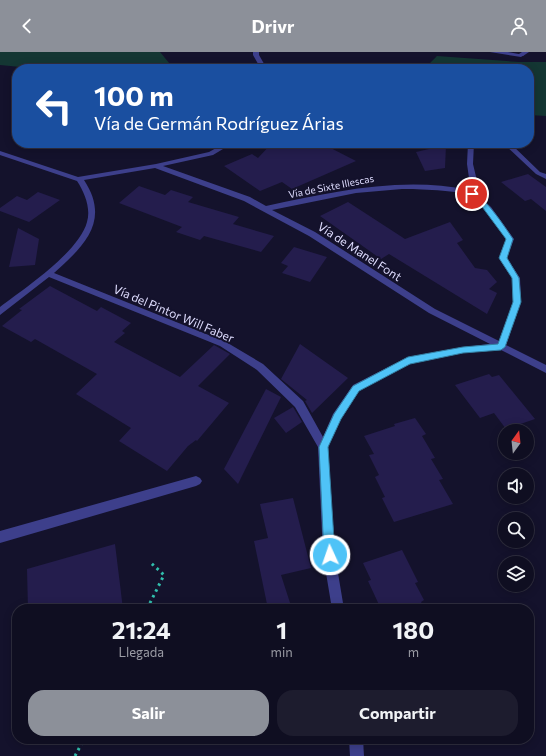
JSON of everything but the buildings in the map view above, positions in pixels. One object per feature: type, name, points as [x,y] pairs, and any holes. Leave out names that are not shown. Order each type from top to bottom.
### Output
[{"type":"street","points":[[256,52],[262,64]]},
{"type":"street","points":[[493,52],[524,54]]},
{"type":"street","points":[[0,153],[78,179],[156,166],[211,154],[221,148]]},
{"type":"street","points":[[337,604],[330,555],[324,447],[337,417],[356,388],[408,361],[463,350],[501,347],[517,302],[516,278],[503,258],[510,239],[483,202],[472,194],[474,185],[470,164],[471,148]]},
{"type":"street","points":[[511,148],[538,173],[546,177]]},
{"type":"street","name":"Vía de Manel Font","points":[[156,166],[247,199],[312,234],[432,311],[546,369]]},
{"type":"street","points":[[0,312],[49,274],[78,245],[91,222],[91,205],[87,190],[78,179]]},
{"type":"street","name":"Vía de Sixte Illescas","points":[[265,209],[340,192],[385,186],[437,188],[472,194]]},
{"type":"street","name":"Vía del Pintor Will Faber","points":[[49,274],[223,344],[260,367],[299,404],[324,447]]},
{"type":"street","points":[[0,537],[196,481]]},
{"type":"street","points":[[356,744],[357,756]]},
{"type":"path","points":[[150,604],[164,575],[151,563]]},
{"type":"path","points":[[75,756],[81,744]]},
{"type":"green space","points":[[0,52],[160,52],[170,64],[12,64],[12,66],[0,65]]},
{"type":"green space","points":[[437,56],[519,62],[546,62],[546,116],[534,115],[534,64],[429,64]]},
{"type":"route","points":[[330,555],[324,447],[337,417],[356,388],[408,361],[463,350],[501,347],[517,302],[516,278],[503,258],[510,239],[483,202],[472,194]]}]
